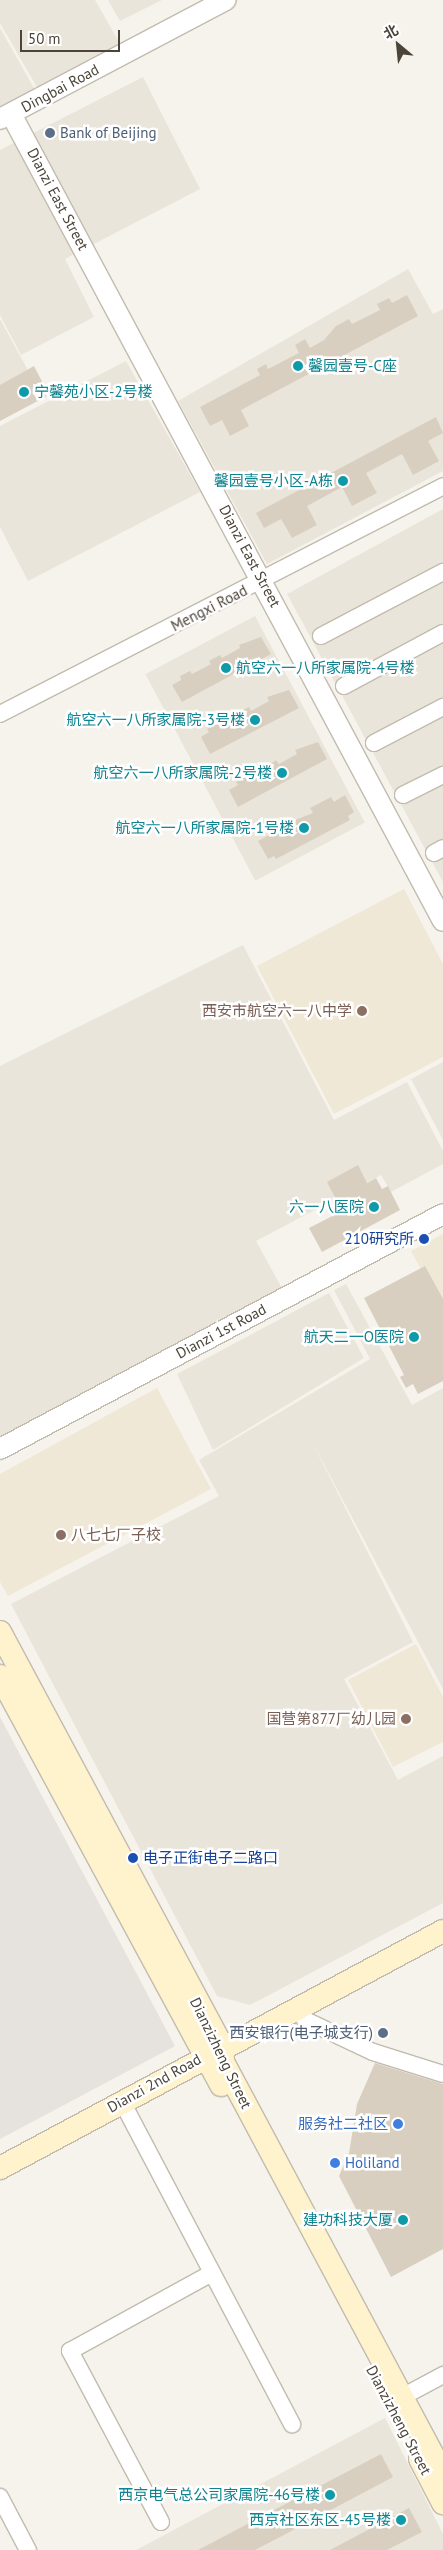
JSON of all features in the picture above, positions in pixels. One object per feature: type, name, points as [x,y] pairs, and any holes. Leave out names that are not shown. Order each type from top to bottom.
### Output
[{"type":"main road","name":"Dianzizheng Street","points":[[0,1632],[443,2503]]},
{"type":"main road","name":"Dianzizheng Street","points":[[0,1676],[216,2058],[443,2474]]},
{"type":"main road","name":"Dianzi 2nd Road","points":[[0,2168],[216,2058],[443,1931]]},
{"type":"main road","name":"Dianzi 2nd Road","points":[[0,2183],[128,2113],[216,2058],[304,2020],[443,1947]]},
{"type":"street","name":"Dingbai Road","points":[[6,116],[226,0]]},
{"type":"street","name":"Dianzi East Street","points":[[6,116],[264,581],[443,921]]},
{"type":"street","name":"Mengxi Road","points":[[0,714],[264,581],[443,486]]},
{"type":"street","points":[[321,636],[443,572]]},
{"type":"street","points":[[344,686],[443,633]]},
{"type":"street","points":[[374,742],[443,706]]},
{"type":"street","points":[[403,795],[443,775]]},
{"type":"street","name":"Dianzi 1st Road","points":[[0,1448],[443,1214]]},
{"type":"street","points":[[304,2020],[373,2052],[443,2074]]},
{"type":"street","points":[[128,2113],[292,2424]]},
{"type":"street","points":[[161,2522],[70,2351],[212,2273]]},
{"type":"street","points":[[402,2397],[443,2374]]},
{"type":"street","points":[[0,2497],[28,2550]]},
{"type":"shaded area","points":[[0,0],[95,0],[123,49],[38,89],[0,23]]},
{"type":"shaded area","points":[[108,0],[162,0],[120,21]]},
{"type":"shaded area","points":[[0,28],[35,90],[0,109]]},
{"type":"shaded area","points":[[143,77],[200,189],[65,259],[94,317],[21,355],[0,315],[0,150]]},
{"type":"shaded area","points":[[408,269],[433,314],[443,309],[443,471],[267,564],[178,401]]},
{"type":"shaded area","points":[[0,319],[42,396],[0,419]]},
{"type":"shaded area","points":[[126,361],[200,492],[28,581],[0,527],[0,426]]},
{"type":"shaded area","points":[[443,509],[443,882],[287,594]]},
{"type":"shaded area","points":[[255,616],[365,823],[255,881],[146,674]]},
{"type":"shaded area","name":"西安市航空六一八中学","points":[[404,889],[443,964],[443,1057],[334,1114],[257,966]]},
{"type":"shaded area","points":[[243,945],[334,1120],[407,1082],[443,1151],[443,1164],[391,1192],[381,1175],[256,1241],[283,1290],[0,1437],[0,1066]]},
{"type":"shaded area","points":[[443,1062],[443,1140],[411,1079]]},
{"type":"shaded area","points":[[443,1234],[443,1310],[411,1251]]},
{"type":"shaded area","points":[[346,1284],[412,1405],[443,1388],[443,1689],[310,1438],[413,1642],[344,1679],[398,1780],[443,1756],[443,1903],[250,2005],[217,1996],[11,1604],[219,1496],[199,1460],[370,1359],[334,1290]]},
{"type":"shaded area","points":[[329,1293],[364,1358],[213,1450],[177,1374]]},
{"type":"shaded area","name":"八七七厂子校","points":[[157,1388],[211,1489],[8,1596],[0,1582],[0,1474]]},
{"type":"shaded area","name":"国营第877厂幼儿园","points":[[416,1644],[443,1697],[443,1742],[393,1767],[348,1680]]},
{"type":"shaded area","points":[[0,1717],[175,2046],[0,2139]]},
{"type":"shaded area","points":[[385,2418],[443,2534],[443,2550],[136,2550]]},
{"type":"building","name":"馨园壹号-C座","points":[[407,295],[418,316],[241,410],[249,426],[230,436],[222,420],[210,426],[200,407],[260,375],[257,369],[266,364],[268,369],[299,353],[295,345],[305,339],[310,348],[324,340],[336,326],[349,319],[352,324],[380,310],[377,304],[389,298],[392,303]]},
{"type":"building","name":"宁馨苑小区-2号楼","points":[[34,366],[49,395],[0,421],[0,385]]},
{"type":"building","name":"馨园壹号小区-A栋","points":[[436,417],[443,433],[428,441],[439,461],[413,475],[402,454],[366,473],[377,493],[352,506],[342,487],[307,506],[317,525],[292,538],[281,519],[264,528],[256,513]]},
{"type":"building","name":"航空六一八所家属院-4号楼","points":[[261,637],[271,654],[182,702],[172,685],[181,680],[180,676],[190,671],[192,674],[211,664],[209,661],[220,655],[222,658],[240,648],[239,645]]},
{"type":"building","name":"航空六一八所家属院-3号楼","points":[[289,690],[299,708],[210,754],[201,737],[209,732],[207,729],[218,723],[220,727],[239,717],[237,713],[249,707],[251,711],[269,701],[267,697]]},
{"type":"building","name":"航空六一八所家属院-2号楼","points":[[318,742],[327,759],[238,807],[229,790],[238,785],[236,782],[247,776],[249,779],[276,760],[279,764],[297,754],[295,750]]},
{"type":"building","name":"航空六一八所家属院-1号楼","points":[[345,795],[354,812],[348,816],[350,820],[276,859],[274,856],[268,859],[258,841],[269,835],[267,831],[313,813],[310,808],[331,797],[334,802]]},
{"type":"building","name":"六一八医院","points":[[358,1165],[367,1183],[376,1178],[382,1189],[388,1186],[400,1210],[322,1252],[309,1228],[342,1211],[327,1182]]},
{"type":"building","name":"航天二一O医院","points":[[425,1266],[443,1299],[443,1381],[418,1394],[413,1384],[406,1388],[400,1377],[404,1375],[364,1298]]},
{"type":"building","points":[[375,2063],[443,2084],[443,2249],[391,2277],[339,2176],[349,2153],[357,2104]]},
{"type":"building","name":"西京电气总公司家属院-46号楼","points":[[381,2454],[393,2477],[280,2537],[255,2550],[198,2550]]},
{"type":"building","name":"西京社区东区-45号楼","points":[[409,2508],[422,2532],[387,2550],[330,2550]]},
{"type":"place","name":"Bank of Beijing","points":[[50,133]]},
{"type":"place","name":"馨园壹号-C座","points":[[298,366]]},
{"type":"place","name":"宁馨苑小区-2号楼","points":[[24,392]]},
{"type":"place","name":"馨园壹号小区-A栋","points":[[343,481]]},
{"type":"place","name":"航空六一八所家属院-4号楼","points":[[226,668]]},
{"type":"place","name":"航空六一八所家属院-3号楼","points":[[255,720]]},
{"type":"place","name":"航空六一八所家属院-2号楼","points":[[282,773]]},
{"type":"place","name":"航空六一八所家属院-1号楼","points":[[304,828]]},
{"type":"place","name":"西安市航空六一八中学","points":[[362,1011]]},
{"type":"place","name":"六一八医院","points":[[374,1207]]},
{"type":"place","name":"210研究所","points":[[424,1239]]},
{"type":"place","name":"航天二一O医院","points":[[414,1337]]},
{"type":"place","name":"八七七厂子校","points":[[61,1535]]},
{"type":"place","name":"国营第877厂幼儿园","points":[[406,1719]]},
{"type":"place","name":"电子正街电子二路口","points":[[133,1858]]},
{"type":"place","name":"西安银行(电子城支行)","points":[[383,2033]]},
{"type":"place","name":"服务社二社区","points":[[398,2124]]},
{"type":"place","name":"Holiland","points":[[335,2163]]},
{"type":"place","name":"建功科技大厦","points":[[403,2220]]},
{"type":"place","name":"西京电气总公司家属院-46号楼","points":[[330,2495]]},
{"type":"place","name":"西京社区东区-45号楼","points":[[401,2520]]}]
